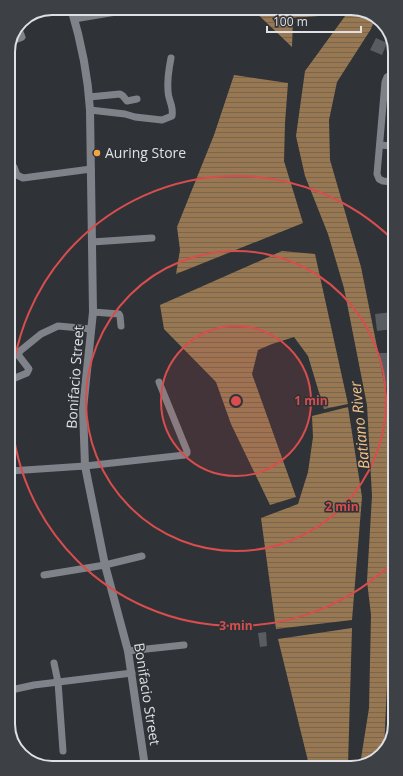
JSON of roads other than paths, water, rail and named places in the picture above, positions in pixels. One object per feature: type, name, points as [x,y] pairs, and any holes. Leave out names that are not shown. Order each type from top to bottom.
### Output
[{"type":"street","name":"Bonifacio Street","points":[[73,15],[85,67],[90,110],[93,312],[83,409],[85,466],[105,565],[128,651],[144,761]]},
{"type":"street","points":[[74,19],[98,15]]},
{"type":"street","points":[[90,110],[125,114],[135,118],[162,120],[172,116],[173,110],[168,91],[168,72],[171,58]]},
{"type":"street","points":[[388,76],[385,82],[377,174],[379,179],[388,182]]},
{"type":"street","points":[[89,97],[120,94],[127,101],[137,99]]},
{"type":"street","points":[[380,146],[388,146]]},
{"type":"street","points":[[15,170],[17,175],[23,178],[91,169]]},
{"type":"street","points":[[92,242],[152,238]]},
{"type":"street","points":[[93,312],[119,314],[121,326]]},
{"type":"street","points":[[15,378],[27,373],[29,369],[19,356],[20,350],[41,334],[58,326],[91,330]]},
{"type":"street","points":[[15,471],[85,466],[185,455],[187,451],[159,382]]},
{"type":"street","points":[[44,575],[105,565],[142,556]]},
{"type":"street","points":[[128,651],[184,645]]},
{"type":"street","points":[[54,663],[58,682],[63,751]]},
{"type":"street","points":[[15,689],[34,685],[132,673]]},
{"type":"place","name":"Auring Store","points":[[97,153]]},
{"type":"water label","name":"Batiano River","points":[[360,425]]}]
